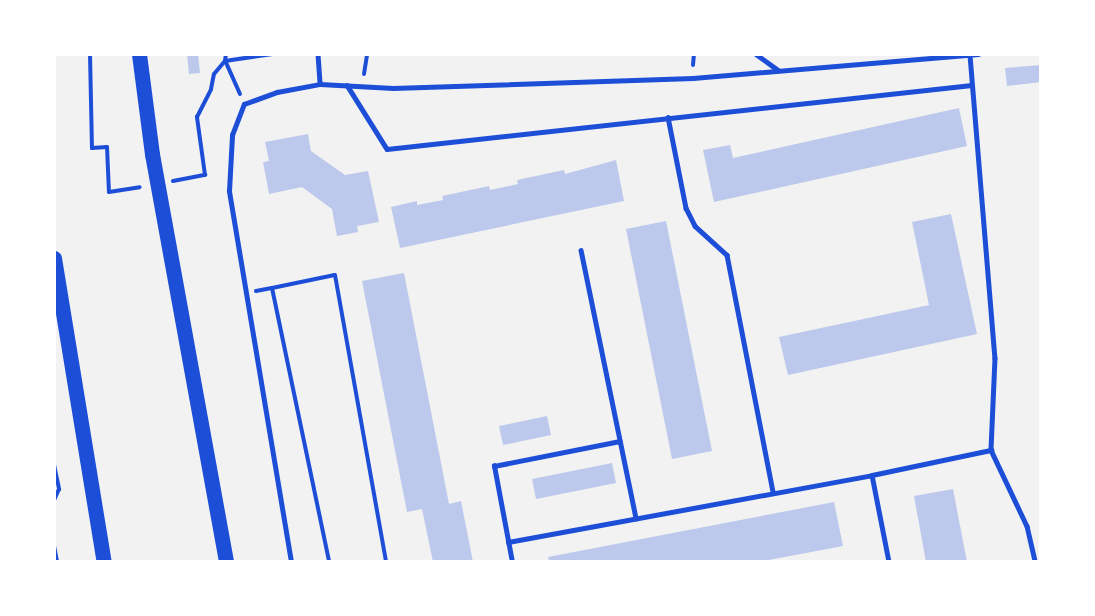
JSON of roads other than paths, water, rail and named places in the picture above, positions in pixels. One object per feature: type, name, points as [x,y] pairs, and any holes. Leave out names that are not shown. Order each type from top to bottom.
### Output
[{"type":"main road","points":[[139,54],[152,154],[226,562]]},
{"type":"main road","points":[[54,258],[55,277],[104,562]]},
{"type":"lane","points":[[318,54],[320,84]]},
{"type":"lane","points":[[756,54],[779,71]]},
{"type":"lane","points":[[291,562],[229,191],[232,135],[244,104],[277,92],[320,84],[393,88],[681,78],[978,54]]},
{"type":"lane","points":[[970,55],[995,358],[991,450],[1027,526],[1035,562]]},
{"type":"lane","points":[[347,86],[387,149],[972,85]]},
{"type":"lane","points":[[668,117],[686,208],[695,226],[727,255],[773,492]]},
{"type":"lane","points":[[581,250],[636,518]]},
{"type":"lane","points":[[512,562],[494,466],[620,441]]},
{"type":"lane","points":[[508,542],[872,475],[991,450]]},
{"type":"lane","points":[[872,475],[889,562]]}]
